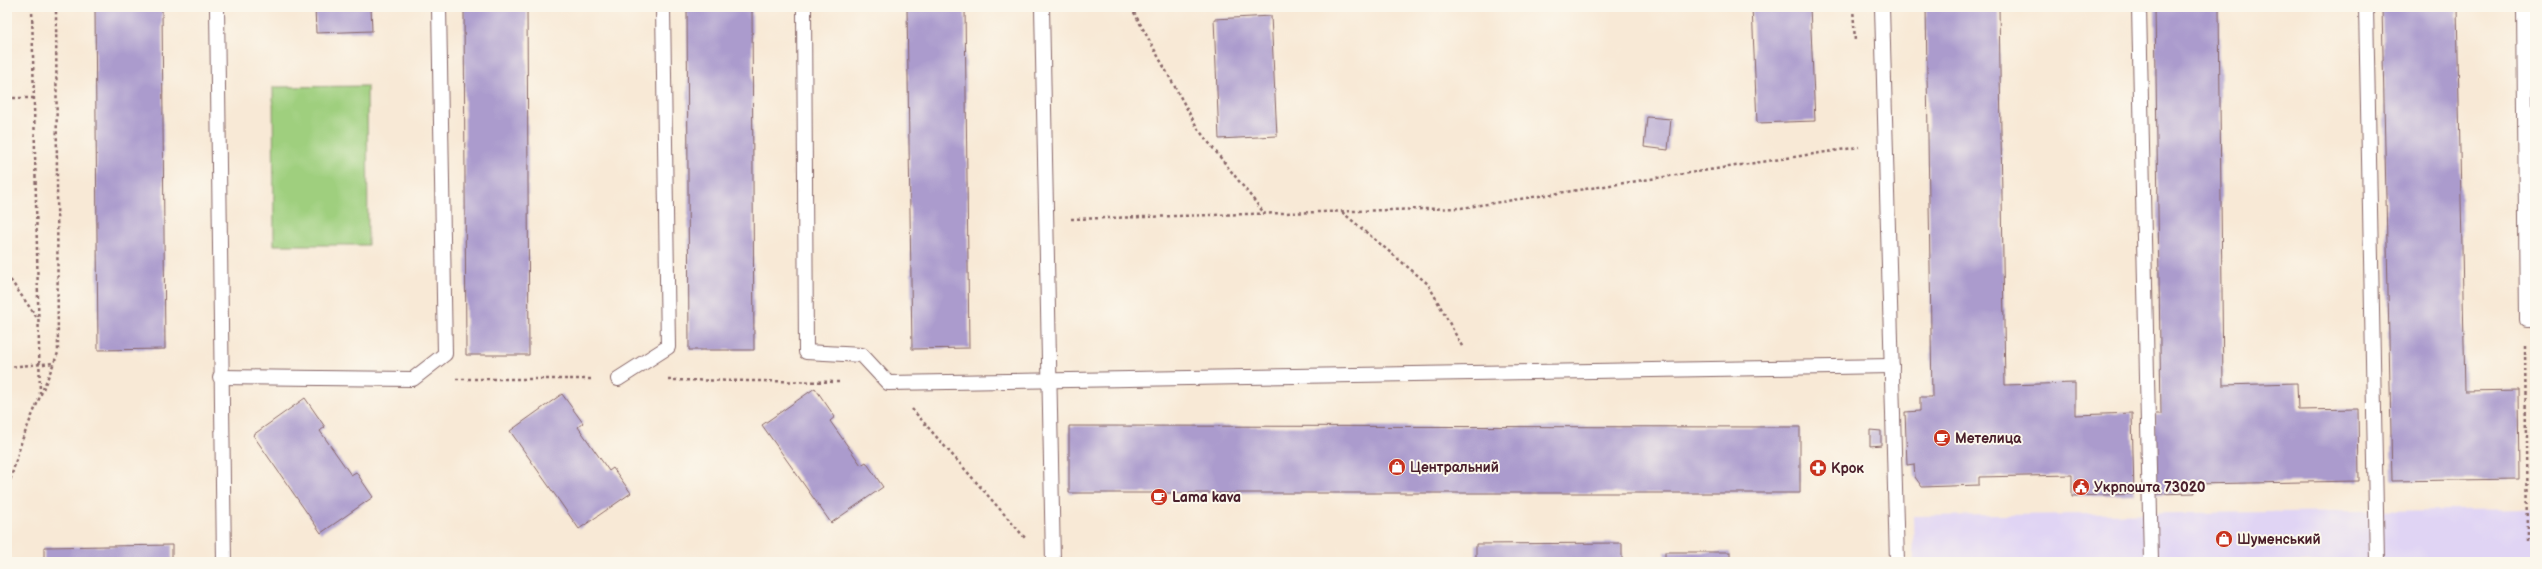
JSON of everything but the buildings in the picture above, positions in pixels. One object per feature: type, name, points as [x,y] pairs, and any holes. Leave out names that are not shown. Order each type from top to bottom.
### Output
[{"type":"lane","points":[[217,7],[220,377],[224,562]]},
{"type":"lane","points":[[220,377],[413,379],[445,354],[439,7]]},
{"type":"lane","points":[[618,379],[668,347],[663,7]]},
{"type":"lane","points":[[804,7],[806,352],[862,355],[888,383],[1892,366]]},
{"type":"lane","points":[[1042,7],[1053,562]]},
{"type":"lane","points":[[1882,7],[1896,562]]},
{"type":"lane","points":[[2139,7],[2151,562]]},
{"type":"lane","points":[[2366,7],[2377,562]]},
{"type":"lane","points":[[2524,7],[2527,320],[2535,320]]},
{"type":"path","points":[[32,7],[40,398]]},
{"type":"path","points":[[7,490],[22,440],[58,353],[56,7]]},
{"type":"path","points":[[1131,7],[1198,129],[1264,214]]},
{"type":"path","points":[[7,98],[34,98]]},
{"type":"path","points":[[1046,220],[1461,208],[1886,144]]},
{"type":"path","points":[[1341,212],[1428,284],[1477,373]]},
{"type":"path","points":[[7,275],[38,320]]},
{"type":"path","points":[[2525,338],[2527,540]]},
{"type":"path","points":[[7,367],[54,363]]},
{"type":"path","points":[[888,383],[1031,544]]},
{"type":"shaded area","name":"Шуменський","points":[[2535,509],[2535,562],[1914,562],[1913,516]]},
{"type":"green space","points":[[367,86],[368,245],[274,245],[273,87]]},
{"type":"place","name":"Метелица","points":[[1942,438]]},
{"type":"place","name":"Центральний","points":[[1397,467]]},
{"type":"place","name":"Крок","points":[[1818,468]]},
{"type":"place","name":"Укрпошта 73020","points":[[2081,487]]},
{"type":"place","name":"Lama kava","points":[[1159,497]]},
{"type":"place","name":"Шуменський","points":[[2224,539]]}]
